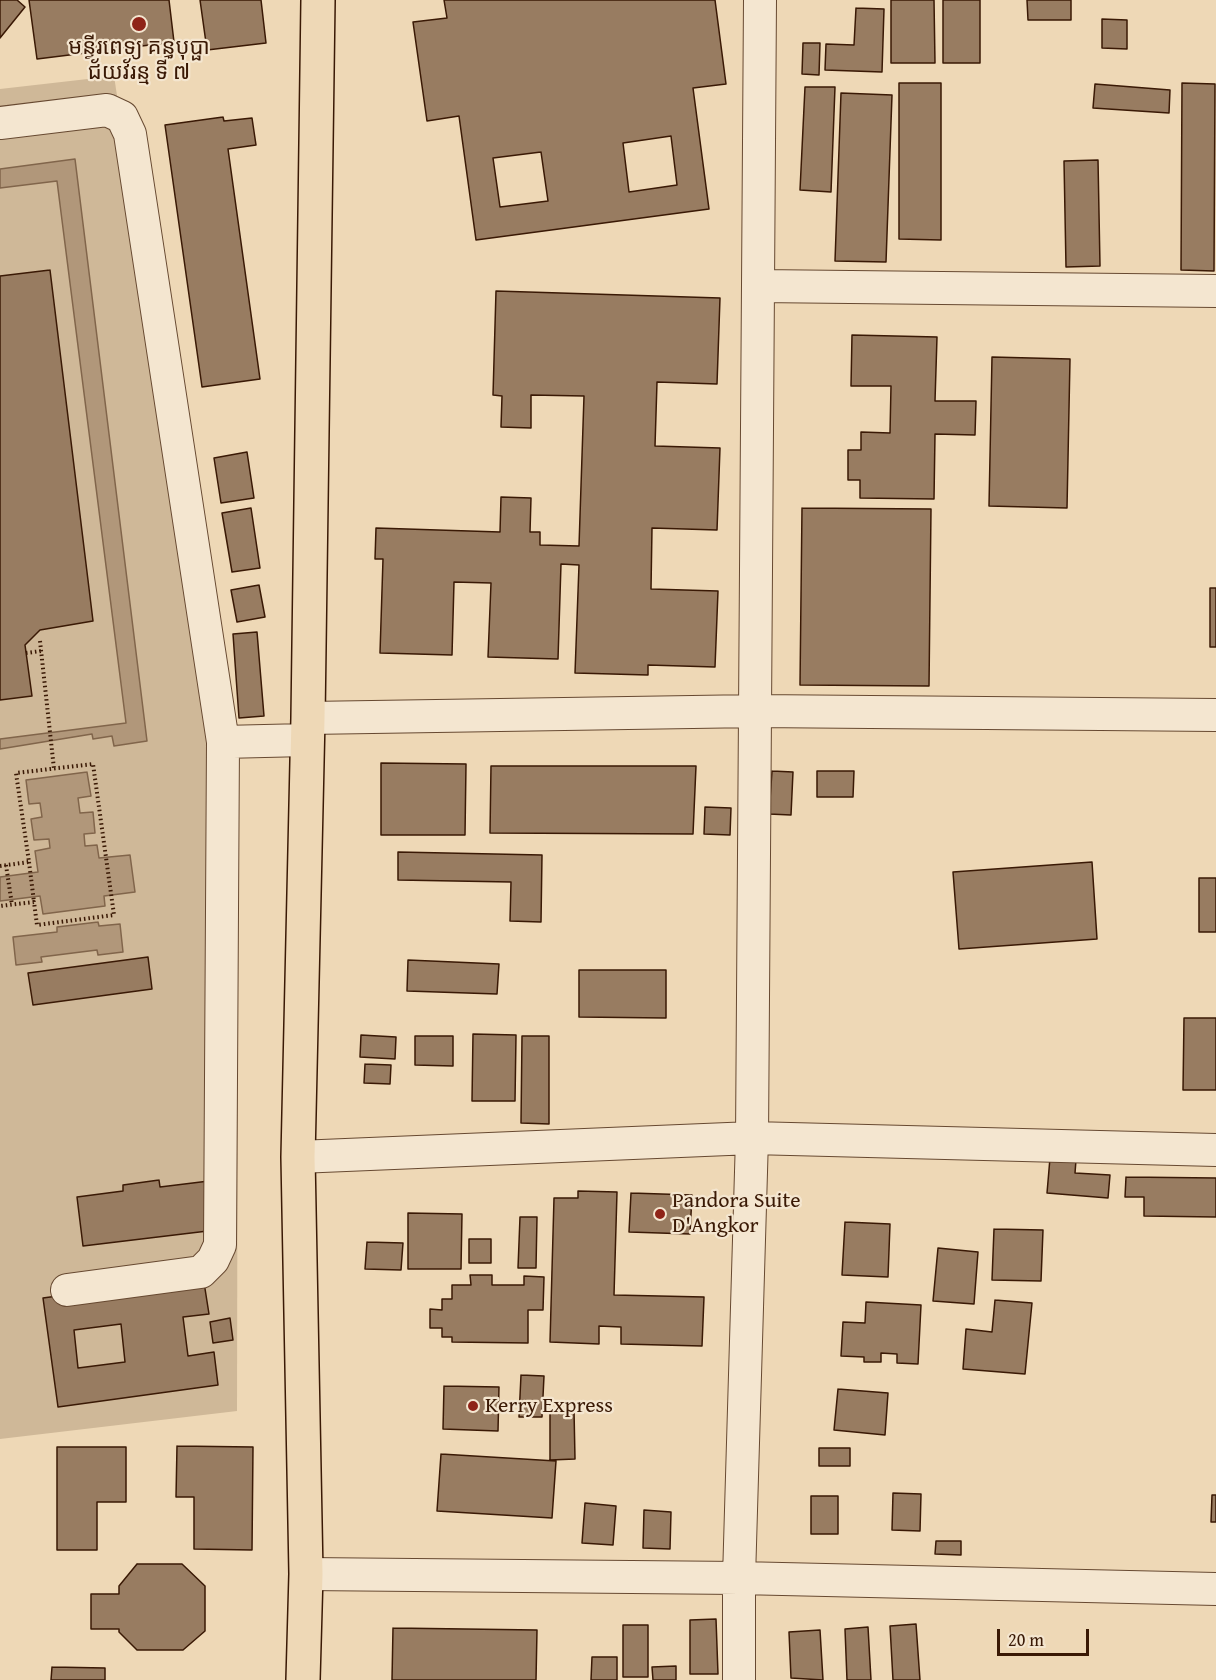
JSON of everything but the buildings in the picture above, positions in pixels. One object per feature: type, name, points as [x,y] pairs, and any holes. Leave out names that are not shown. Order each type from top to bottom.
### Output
[{"type":"main road","points":[[303,1680],[306,1574],[298,1157],[318,0]]},
{"type":"street","points":[[739,1680],[752,1138],[760,0]]},
{"type":"street","points":[[0,123],[107,110],[122,117],[130,134],[223,742],[220,1245],[213,1260],[201,1272],[67,1290]]},
{"type":"street","points":[[759,286],[1216,291]]},
{"type":"street","points":[[223,742],[307,729],[756,711],[1216,715]]},
{"type":"street","points":[[298,1157],[752,1138],[1216,1150]]},
{"type":"street","points":[[306,1574],[740,1578],[1216,1589]]},
{"type":"path","points":[[40,641],[54,769]]},
{"type":"path","points":[[26,653],[40,651]]},
{"type":"path","points":[[93,764],[114,915],[37,925],[29,862],[16,773],[93,764]]},
{"type":"path","points":[[0,866],[29,862]]},
{"type":"path","points":[[6,865],[12,905]]},
{"type":"path","points":[[0,906],[34,902]]},
{"type":"shaded area","points":[[114,76],[238,885],[237,1411],[0,1439],[0,89]]},
{"type":"shaded area","points":[[75,159],[147,741],[114,746],[112,736],[93,739],[92,734],[0,749],[0,739],[126,723],[57,181],[0,188],[0,169]]},
{"type":"shaded area","points":[[87,772],[91,796],[78,798],[80,813],[93,812],[95,833],[84,834],[85,846],[97,845],[99,858],[130,855],[135,892],[104,896],[105,906],[43,914],[40,896],[0,901],[0,877],[38,872],[35,851],[50,848],[49,839],[34,840],[31,819],[42,817],[40,803],[29,804],[26,780]]},
{"type":"shaded area","points":[[98,922],[99,926],[120,924],[123,952],[98,955],[97,950],[41,957],[42,962],[16,965],[13,937],[57,932],[57,927]]},
{"type":"place","name":"មន្ទីរពេទ្យ គន្ធបុប្ផា ជ័យវ័រន្ម ទី ៧","points":[[139,24]]},
{"type":"place","name":"Pandora Suite D'Angkor","points":[[660,1214]]},
{"type":"place","name":"Kerry Express","points":[[473,1406]]}]
